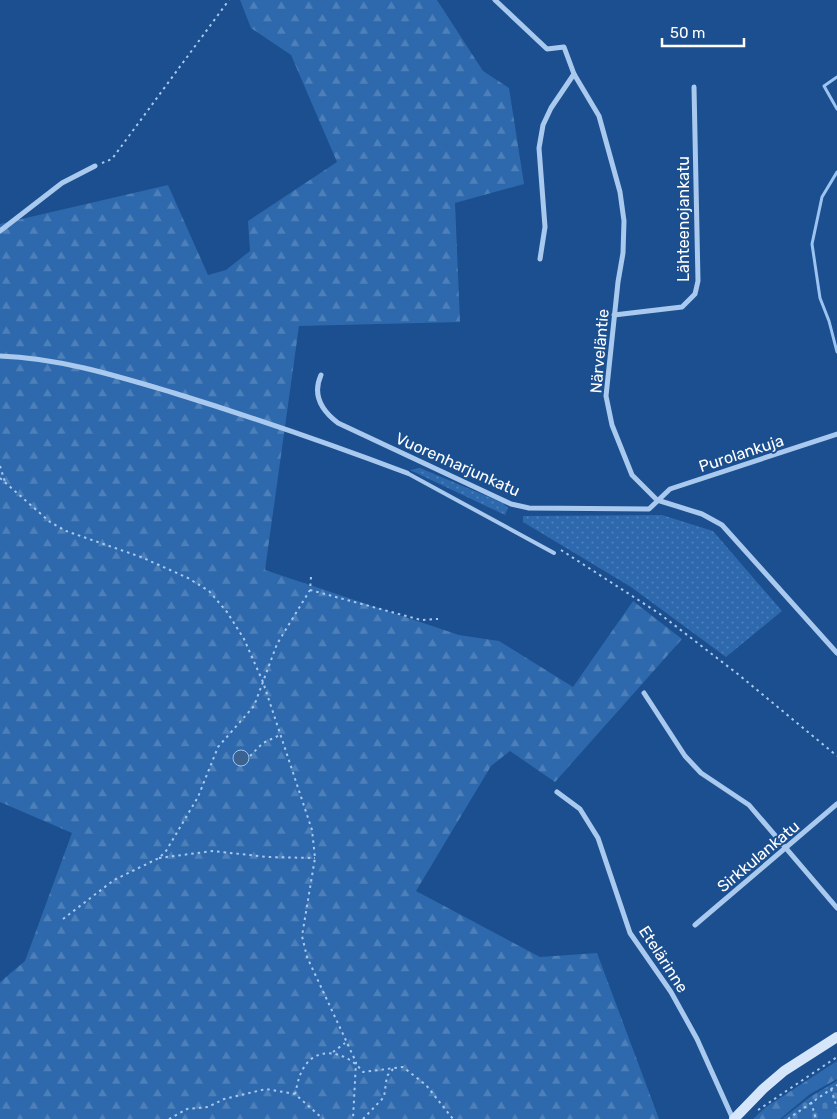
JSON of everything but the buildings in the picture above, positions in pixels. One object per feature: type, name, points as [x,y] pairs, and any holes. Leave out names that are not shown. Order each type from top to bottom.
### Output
[{"type":"street","name":"Närveläntie","points":[[495,0],[547,49],[564,47],[574,74],[599,116],[620,192],[624,221],[623,253],[614,315],[606,396],[612,425],[632,475],[656,500],[702,514],[722,525],[837,653]]},
{"type":"street","points":[[540,259],[545,227],[539,148],[543,125],[551,108],[574,74]]},
{"type":"street","name":"Lähteenojankatu","points":[[614,315],[682,306],[695,294],[698,281],[694,87]]},
{"type":"street","points":[[0,230],[62,183],[95,166]]},
{"type":"street","points":[[0,356],[67,364],[142,384],[288,429],[406,473]]},
{"type":"street","name":"Vuorenharjunkatu","points":[[321,375],[317,383],[318,397],[326,414],[338,423],[511,504],[529,508],[567,510],[649,509],[656,500]]},
{"type":"street","name":"Purolankuja","points":[[656,500],[670,489],[837,434]]},
{"type":"street","points":[[644,694],[685,756],[701,773],[749,805],[837,908]]},
{"type":"street","name":"Etelärinne","points":[[557,792],[580,808],[598,838],[630,933],[672,992],[697,1040],[733,1119]]},
{"type":"street","name":"Sirkkulankatu","points":[[696,925],[787,849],[837,804]]},
{"type":"street","points":[[733,1119],[784,1071],[837,1037]]},
{"type":"lane","points":[[406,473],[554,553]]},
{"type":"path","points":[[95,166],[112,159],[229,0]]},
{"type":"path","points":[[0,466],[6,484]]},
{"type":"path","points":[[0,478],[50,522],[66,531],[141,557],[188,578],[209,591],[227,612],[244,639],[263,682],[312,830],[315,858],[302,936],[306,957],[346,1042],[363,1072],[402,1067],[426,1086],[453,1119]]},
{"type":"path","points":[[557,548],[660,614],[740,675],[837,756]]},
{"type":"path","points":[[159,858],[186,820],[218,747],[254,706],[277,644],[310,590],[311,576]]},
{"type":"path","points":[[310,590],[421,620],[438,618]]},
{"type":"path","points":[[250,756],[263,743],[280,735]]},
{"type":"path","points":[[63,919],[99,889],[159,858],[213,851],[267,857],[315,858]]},
{"type":"path","points":[[295,1094],[302,1070],[316,1056],[333,1052],[346,1042]]},
{"type":"path","points":[[333,1052],[356,1062]]},
{"type":"path","points":[[757,1112],[837,1057]]},
{"type":"path","points":[[353,1119],[356,1062]]},
{"type":"path","points":[[363,1119],[384,1097],[387,1076],[393,1069]]},
{"type":"path","points":[[788,1119],[837,1085]]},
{"type":"path","points":[[169,1119],[187,1110],[208,1107],[224,1099],[266,1089],[295,1094],[322,1119]]},
{"type":"path","points":[[831,1089],[837,1108]]},
{"type":"path","points":[[811,1102],[816,1119]]},
{"type":"green space","points":[[240,0],[437,0],[483,71],[509,88],[524,184],[455,203],[460,322],[299,326],[265,570],[459,635],[499,641],[573,687],[633,601],[682,639],[555,782],[510,751],[491,766],[416,891],[540,957],[597,953],[659,1119],[0,1119],[0,982],[25,961],[72,833],[0,802],[0,224],[168,185],[208,275],[226,270],[250,251],[248,221],[337,162],[291,55],[251,28]]},
{"type":"green space","points":[[420,468],[503,503],[508,508],[505,515],[410,470]]},
{"type":"green space","points":[[662,515],[713,531],[782,611],[726,657],[631,587],[523,522],[523,516]]},
{"type":"green space","points":[[837,1061],[837,1079],[810,1094],[780,1119],[753,1119],[766,1107]]},
{"type":"green space","points":[[837,1081],[837,1119],[782,1119],[810,1097]]},
{"type":"shaded area","points":[[238,750],[244,750],[249,755],[247,764],[238,766],[233,761],[233,755]]},
{"type":"waterway","points":[[837,77],[824,86],[837,109]]},
{"type":"waterway","points":[[837,172],[822,197],[812,244],[820,298],[829,321],[837,352]]}]
